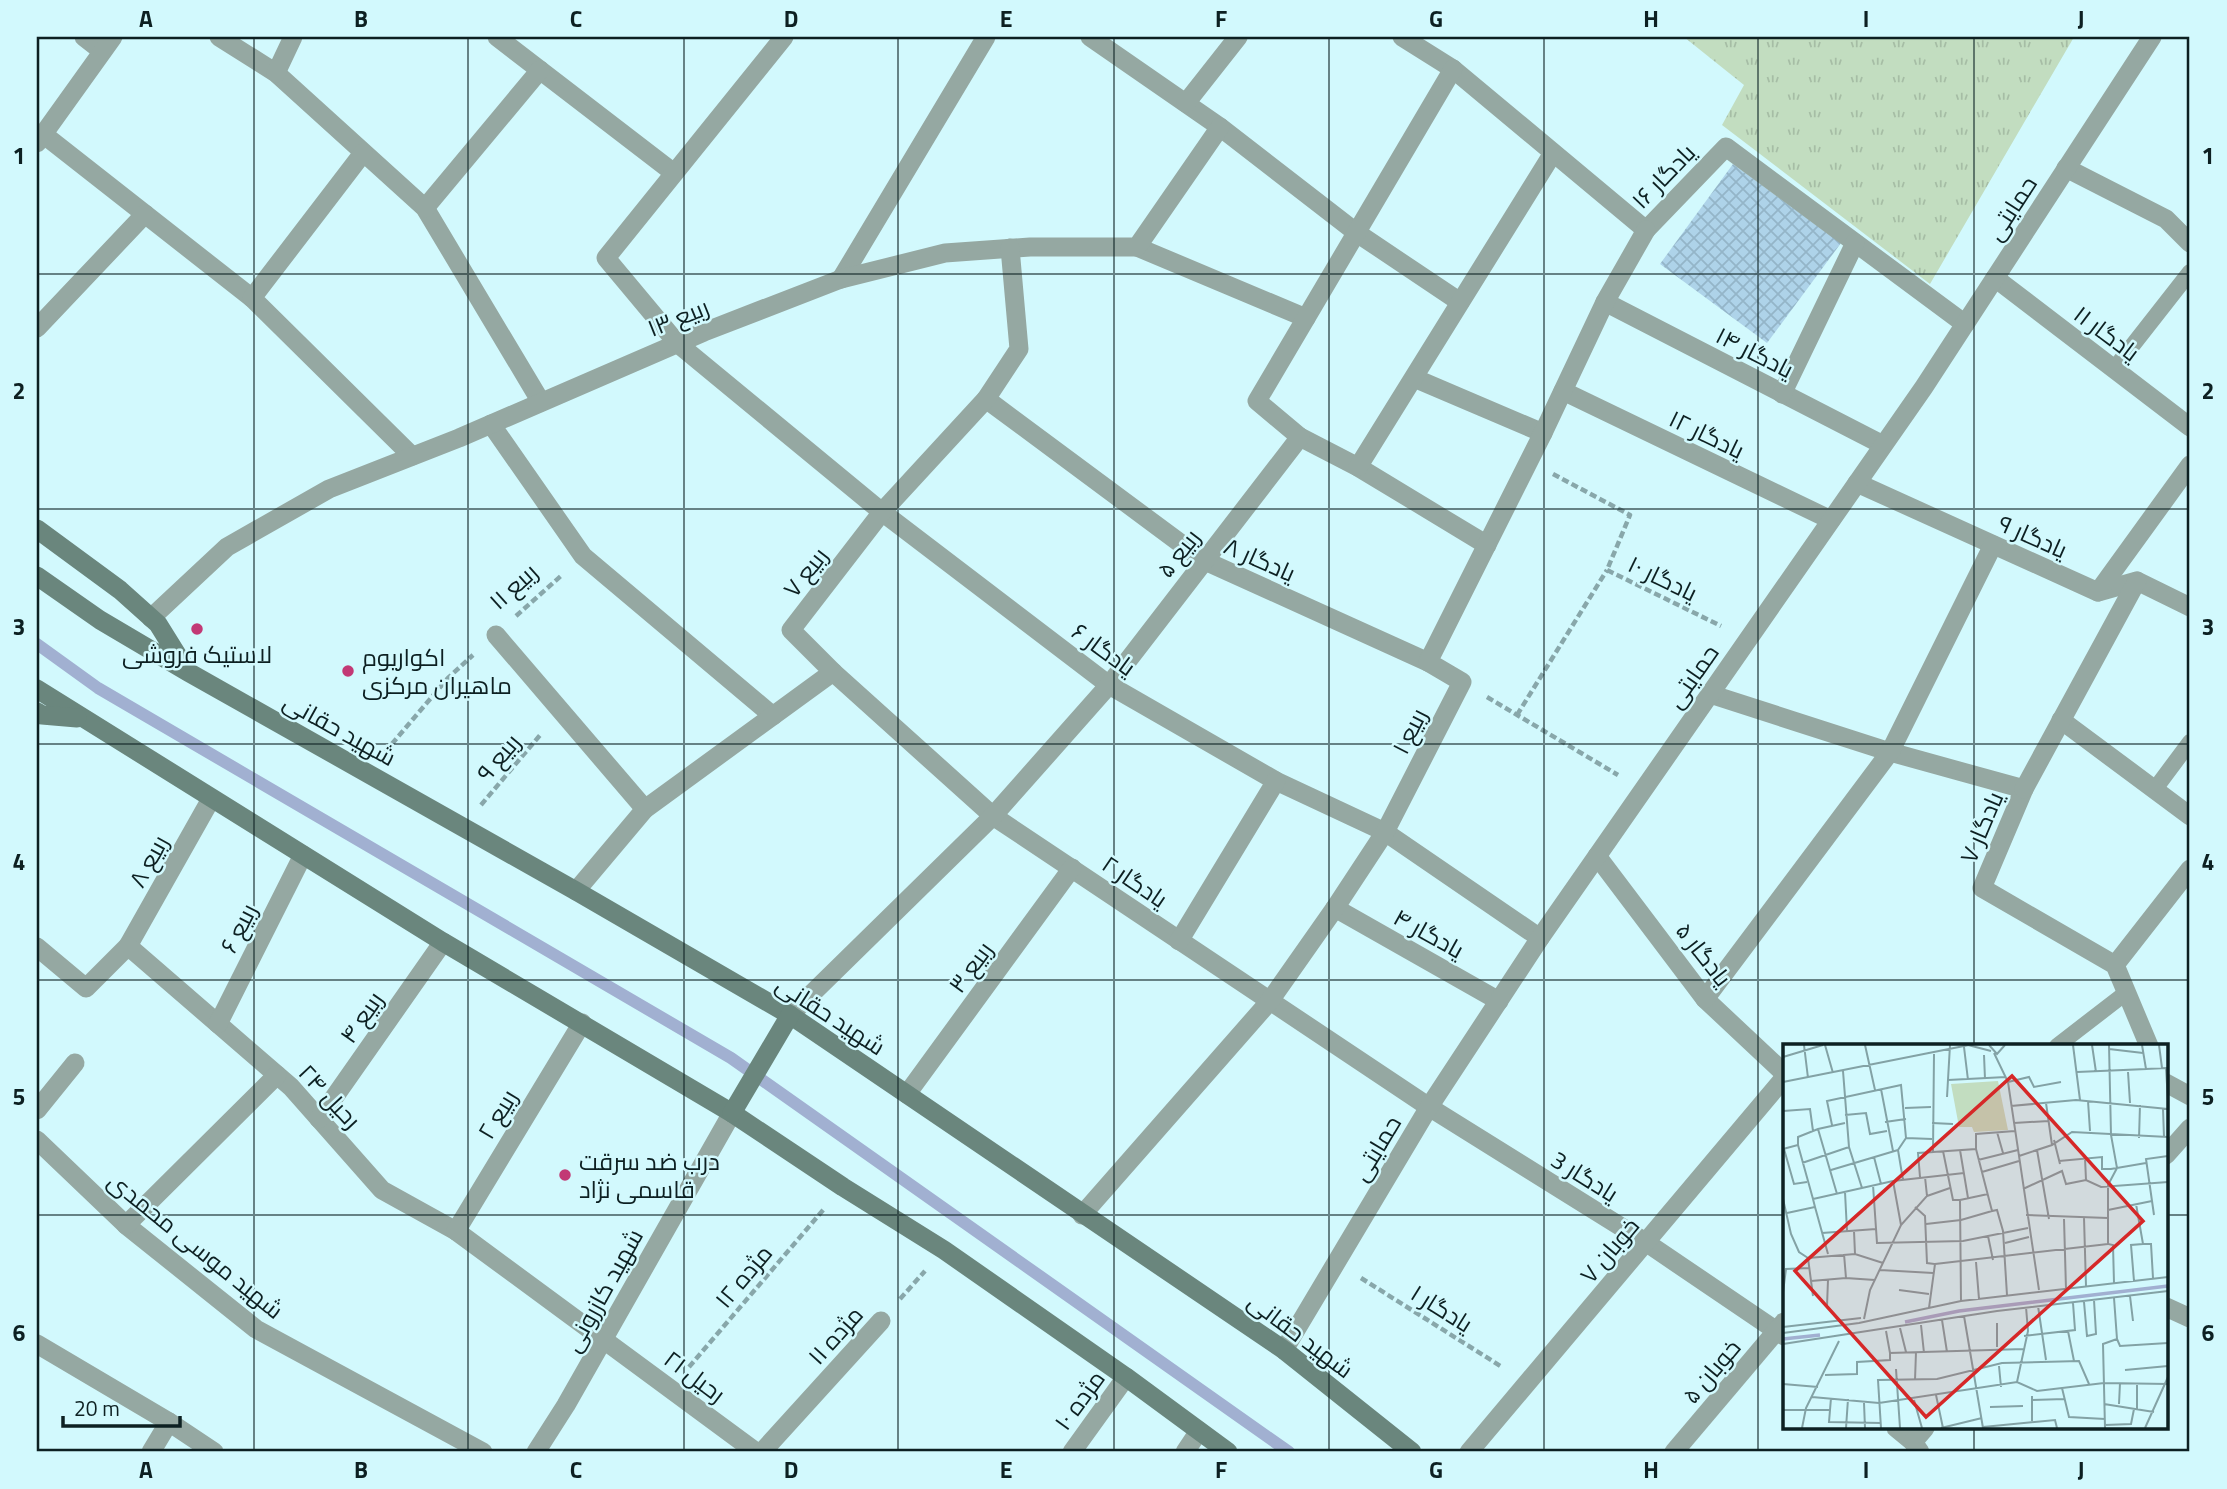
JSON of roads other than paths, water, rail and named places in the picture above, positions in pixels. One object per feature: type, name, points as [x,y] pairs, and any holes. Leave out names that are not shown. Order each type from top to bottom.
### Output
[{"type":"main road","name":"شهید حقانی","points":[[37,528],[120,590],[158,624],[188,673]]},
{"type":"main road","name":"شهید حقانی","points":[[37,576],[100,620],[188,673],[368,772],[790,1015],[1284,1350],[1412,1452]]},
{"type":"main road","points":[[41,700],[81,719],[443,942],[732,1113],[944,1250],[1228,1452]]},
{"type":"main road","points":[[732,1113],[790,1015]]},
{"type":"street","points":[[84,37],[107,44],[40,139],[145,214],[252,298],[412,456]]},
{"type":"street","points":[[219,37],[276,73],[425,208],[541,402]]},
{"type":"street","points":[[276,73],[293,37]]},
{"type":"street","points":[[497,37],[674,173],[784,37]]},
{"type":"street","points":[[841,279],[986,37]]},
{"type":"street","points":[[1090,37],[1220,127],[1357,233],[1460,303]]},
{"type":"street","points":[[1186,103],[1238,37]]},
{"type":"street","name":"یادگار ۱۶","points":[[1402,37],[1453,69],[1646,230],[1726,147],[1965,324]]},
{"type":"street","name":"حمایتی","points":[[1284,1350],[1429,1107],[1540,938],[1857,484],[2152,37]]},
{"type":"street","points":[[1453,69],[1257,401],[1300,437],[1359,467],[1487,545]]},
{"type":"street","points":[[425,208],[540,70]]},
{"type":"street","points":[[1220,127],[1137,247],[1306,318]]},
{"type":"street","points":[[252,298],[363,153]]},
{"type":"street","points":[[1359,467],[1553,153]]},
{"type":"street","points":[[2066,168],[2166,219],[2190,243]]},
{"type":"street","name":"یادگار ۶","points":[[674,173],[606,258],[677,344],[882,512],[1109,685],[1276,782],[1385,832],[1540,938]]},
{"type":"street","points":[[37,328],[145,214]]},
{"type":"street","points":[[1429,662],[1605,302],[1646,230]]},
{"type":"street","points":[[1782,394],[1855,243]]},
{"type":"street","name":"ربیع ۱۳","points":[[151,618],[227,547],[329,489],[841,279],[945,253],[1010,248],[1137,247]]},
{"type":"street","name":"ربیع ۷","points":[[833,672],[791,630],[882,512],[986,399],[1019,349],[1010,248]]},
{"type":"street","name":"یادگار ۱۱","points":[[1995,278],[2190,427]]},
{"type":"street","name":"یادگار ۱۴","points":[[1605,302],[1883,445]]},
{"type":"street","points":[[1414,378],[1543,433]]},
{"type":"street","name":"یادگار ۱۲","points":[[1563,391],[1830,520]]},
{"type":"street","name":"یادگار ۸","points":[[986,399],[1203,560],[1429,662]]},
{"type":"street","points":[[491,424],[583,556],[773,716]]},
{"type":"street","name":"ربیع ۵","points":[[790,1015],[993,816],[1109,685],[1300,437]]},
{"type":"street","points":[[2098,592],[2190,465]]},
{"type":"street","name":"یادگار ۹","points":[[1857,484],[2098,592]]},
{"type":"street","points":[[1705,999],[1890,752],[1993,545]]},
{"type":"street","points":[[2098,592],[2137,581],[2190,607]]},
{"type":"street","points":[[2024,789],[2137,581]]},
{"type":"street","points":[[496,635],[645,809]]},
{"type":"street","name":"ربیع ۱","points":[[1082,1215],[1269,1002],[1385,832],[1462,681],[1429,662]]},
{"type":"street","points":[[576,891],[645,809],[833,672]]},
{"type":"street","name":"یادگار ۲","points":[[833,672],[993,816],[1429,1107]]},
{"type":"street","name":"یادگار ۷","points":[[1710,694],[1890,752],[2024,789],[1982,888],[2115,965]]},
{"type":"street","points":[[2061,720],[2190,816]]},
{"type":"street","points":[[1179,940],[1276,782]]},
{"type":"street","name":"ربیع ۸","points":[[128,946],[211,799]]},
{"type":"street","name":"ربیع ۶","points":[[218,1024],[303,855]]},
{"type":"street","name":"یادگار ۵","points":[[1597,856],[1705,999],[1783,1075]]},
{"type":"street","name":"ربیع ۳","points":[[907,1094],[1072,869]]},
{"type":"street","points":[[2148,1044],[2115,965],[2190,869]]},
{"type":"street","name":"یادگار ۴","points":[[1335,908],[1499,1001]]},
{"type":"street","name":"ربیع ۴","points":[[319,1119],[443,942]]},
{"type":"street","points":[[37,947],[86,988],[128,946]]},
{"type":"street","name":"رحیل ۲۴","points":[[128,946],[291,1087],[383,1191],[456,1231],[604,1338]]},
{"type":"street","name":"ربیع ۲","points":[[456,1231],[582,1023]]},
{"type":"street","points":[[37,1110],[75,1063]]},
{"type":"street","points":[[126,1225],[277,1075]]},
{"type":"street","name":"خوبان ۷","points":[[1469,1452],[1647,1243],[1783,1077]]},
{"type":"street","points":[[2168,1084],[2190,1096]]},
{"type":"street","name":"یادگار 3","points":[[1429,1107],[1782,1329]]},
{"type":"street","name":"شهید کازرونی","points":[[536,1452],[566,1405],[732,1113]]},
{"type":"street","points":[[2168,1153],[2190,1128]]},
{"type":"street","name":"شهید موسی محمدی","points":[[37,1140],[126,1225],[256,1329],[483,1452]]},
{"type":"street","points":[[2168,1308],[2190,1318]]},
{"type":"street","name":"مژده ۱۱","points":[[762,1452],[881,1321]]},
{"type":"street","name":"خوبان ۵","points":[[1674,1452],[1782,1329]]},
{"type":"street","name":"رحیل ۲۱","points":[[604,1338],[756,1452]]},
{"type":"street","points":[[37,1344],[169,1422],[214,1452]]},
{"type":"street","name":"مژده ۱۰","points":[[1072,1452],[1126,1377]]},
{"type":"street","points":[[150,1452],[169,1422]]},
{"type":"street","points":[[1900,1430],[1919,1441]]},
{"type":"street","points":[[1185,1452],[1199,1431]]},
{"type":"lane","points":[[2114,369],[2190,272]]},
{"type":"lane","points":[[2155,789],[2190,742]]},
{"type":"lane","points":[[2060,1044],[2127,992]]},
{"type":"waterway","points":[[37,644],[98,688],[731,1058],[1289,1452]]},
{"type":"place","name":"لاستیک فروشی","points":[[197,629]]},
{"type":"place","name":"اکواریوم ماهیران مرکزی","points":[[348,671]]},
{"type":"place","name":"درب ضد سرقت قاسمی نژاد","points":[[565,1175]]}]
